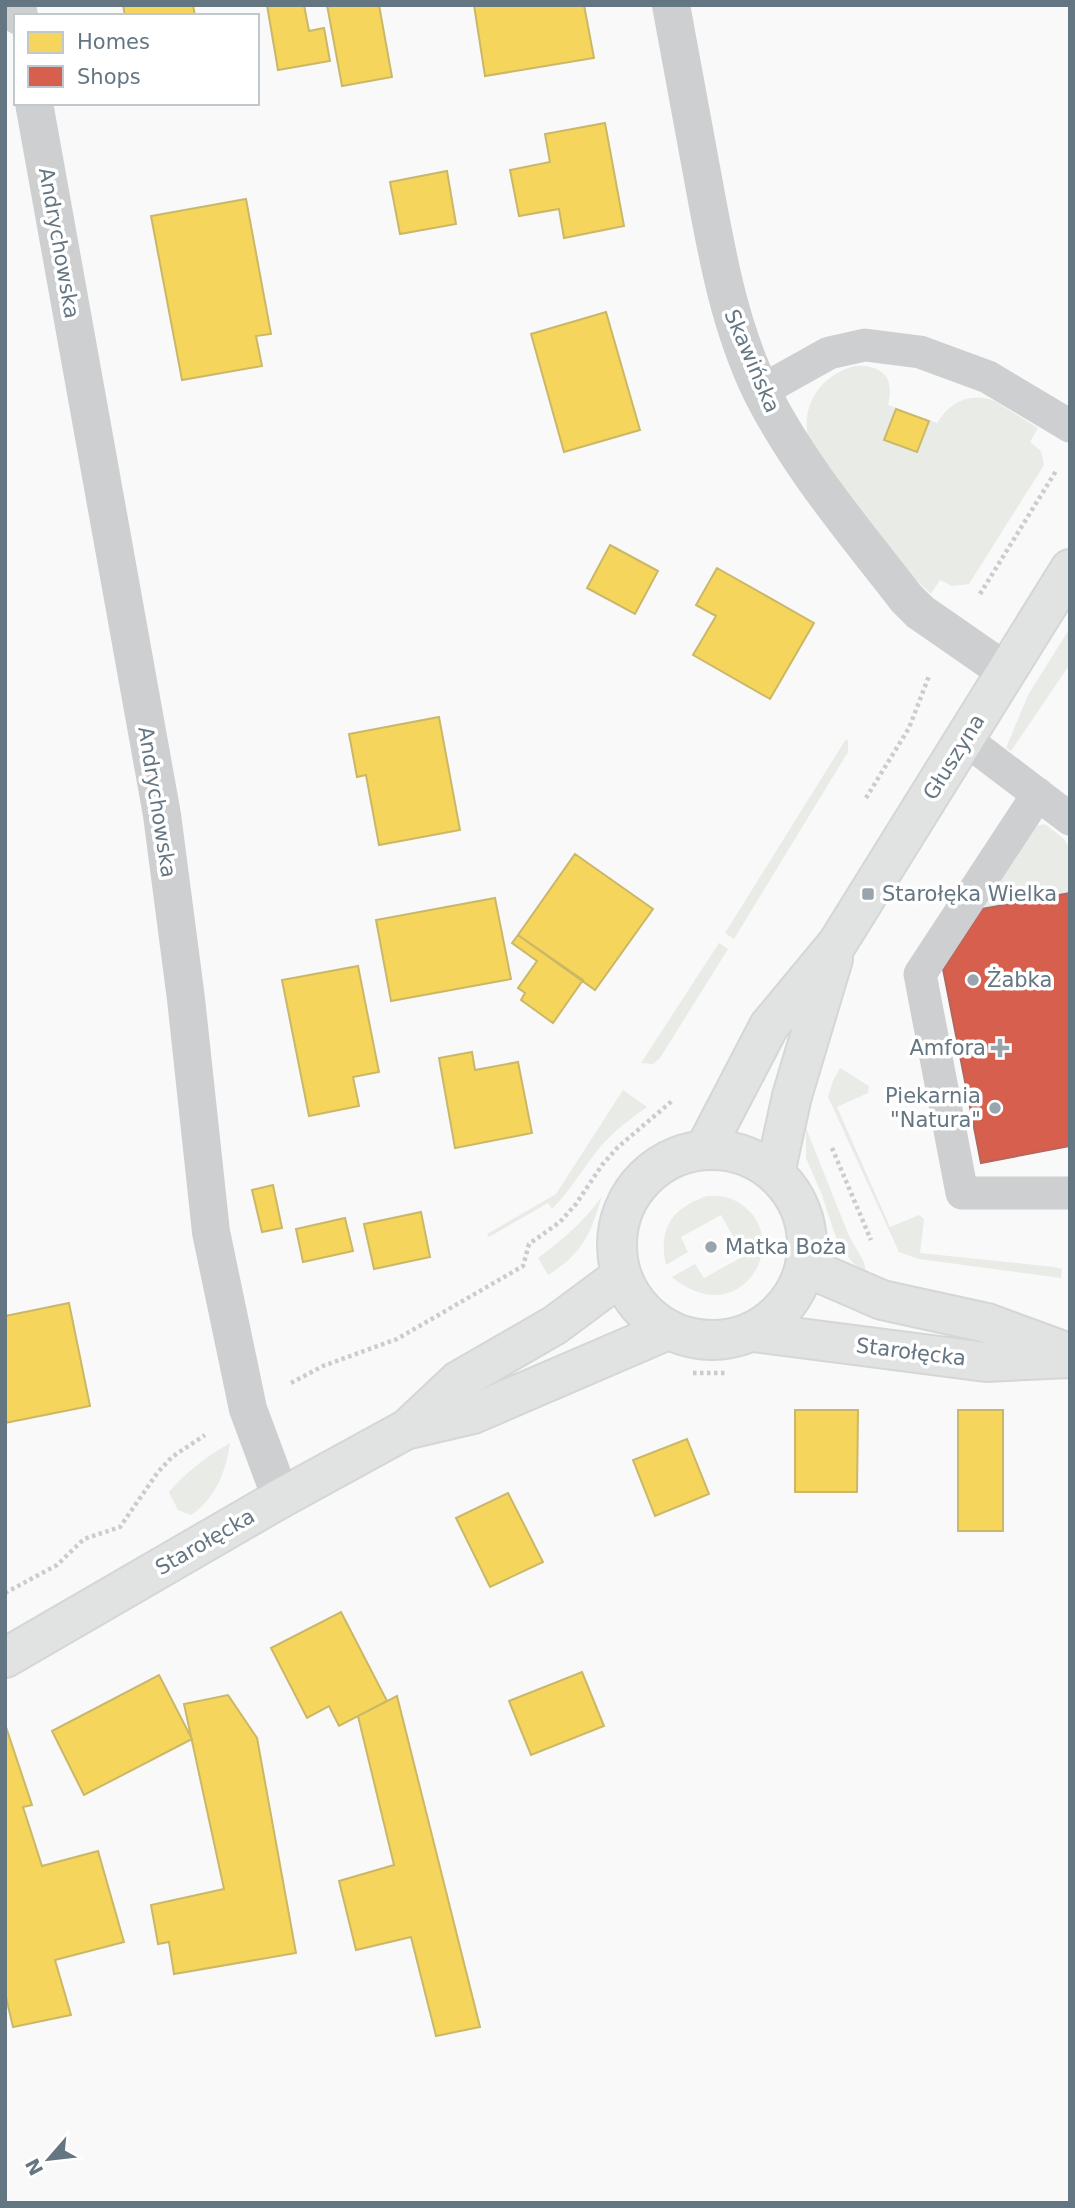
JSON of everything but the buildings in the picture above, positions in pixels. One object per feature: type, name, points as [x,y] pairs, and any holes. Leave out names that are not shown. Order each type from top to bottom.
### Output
[{"type":"street","name":"Skawińska","points":[[671,5],[729,309],[761,391],[823,491],[906,598],[920,612],[1005,671]]},
{"type":"street","name":"Andrychowska","points":[[34,105],[162,816],[212,1232],[248,1409],[281,1498]]},
{"type":"street","name":"Głuszyna","points":[[705,1149],[769,1026],[837,944],[1070,569]]},
{"type":"street","name":"Głuszyna","points":[[775,1173],[792,1096],[837,944]]},
{"type":"street","points":[[705,1149],[743,1154],[775,1173],[793,1192],[803,1216],[808,1241],[806,1267],[795,1294],[777,1316],[753,1332],[725,1340],[695,1340],[668,1330],[639,1308],[621,1276],[617,1247],[620,1218],[632,1192],[652,1171],[677,1156],[705,1149]]},
{"type":"street","name":"Starołęcka","points":[[806,1267],[882,1300],[987,1323],[1070,1356]]},
{"type":"street","name":"Starołęcka","points":[[5,1658],[281,1498],[407,1429],[458,1381],[555,1325],[621,1276]]},
{"type":"street","name":"Starołęcka","points":[[407,1429],[473,1414],[668,1330]]},
{"type":"street","name":"Starołęcka","points":[[753,1332],[986,1362],[1070,1356]]},
{"type":"lane","points":[[761,391],[829,353],[865,345],[920,352],[988,377],[1070,426]]},
{"type":"lane","points":[[965,740],[1070,819]]},
{"type":"lane","points":[[1038,794],[920,974],[962,1193],[1070,1192]]},
{"type":"path","points":[[859,809],[909,728],[926,682],[1063,460]]},
{"type":"path","points":[[792,1096],[808,1101],[817,1110],[876,1249]]},
{"type":"path","points":[[523,1266],[529,1244],[560,1222],[618,1147],[676,1098]]},
{"type":"path","points":[[683,1373],[735,1372]]},
{"type":"path","points":[[5,1593],[57,1565]]},
{"type":"shaded area","points":[[855,366],[879,370],[888,380],[888,405],[897,408],[885,440],[917,452],[929,420],[937,423],[948,409],[969,398],[995,401],[1038,428],[1030,442],[1041,451],[1044,465],[969,584],[952,586],[940,580],[931,594],[916,580],[811,447],[807,420],[814,396],[831,377]]},
{"type":"shaded area","points":[[1070,628],[1070,664],[1011,751],[1006,748],[1028,695]]},
{"type":"shaded area","points":[[846,739],[848,752],[734,939],[725,933]]},
{"type":"shaded area","points":[[1045,824],[1064,839],[1070,849],[1070,893],[982,909],[1036,826]]},
{"type":"shaded area","points":[[719,943],[728,949],[660,1058],[653,1064],[641,1063]]},
{"type":"shaded area","points":[[840,1068],[869,1086],[868,1093],[837,1107],[890,1227],[919,1215],[924,1219],[920,1253],[1054,1267],[1062,1269],[1061,1278],[919,1259],[899,1252],[828,1097]]},
{"type":"shaded area","points":[[623,1090],[647,1107],[605,1141],[552,1209],[548,1203],[489,1237],[487,1234],[556,1194]]},
{"type":"shaded area","points":[[806,1128],[849,1236],[864,1262],[866,1273],[853,1263],[841,1248],[833,1229],[806,1158]]},
{"type":"shaded area","points":[[602,1196],[584,1242],[569,1259],[548,1275],[538,1258],[573,1230]]},
{"type":"shaded area","points":[[707,1196],[729,1198],[750,1212],[761,1231],[762,1251],[755,1271],[742,1286],[722,1294],[699,1292],[672,1277],[695,1264],[704,1278],[744,1256],[721,1215],[681,1237],[688,1252],[666,1265],[664,1252],[664,1240],[670,1221],[685,1207]]},
{"type":"shaded area","points":[[230,1443],[226,1464],[207,1501],[191,1515],[178,1510],[169,1492],[197,1465]]},
{"type":"place","name":"Starołęka Wielka","points":[[868,894]]},
{"type":"place","name":"Żabka","points":[[973,980]]},
{"type":"place","name":"Amfora","points":[[1000,1048]]},
{"type":"place","name":"Piekarnia \"Natura\"","points":[[995,1108]]},
{"type":"place","name":"Matka Boża","points":[[711,1247]]}]
